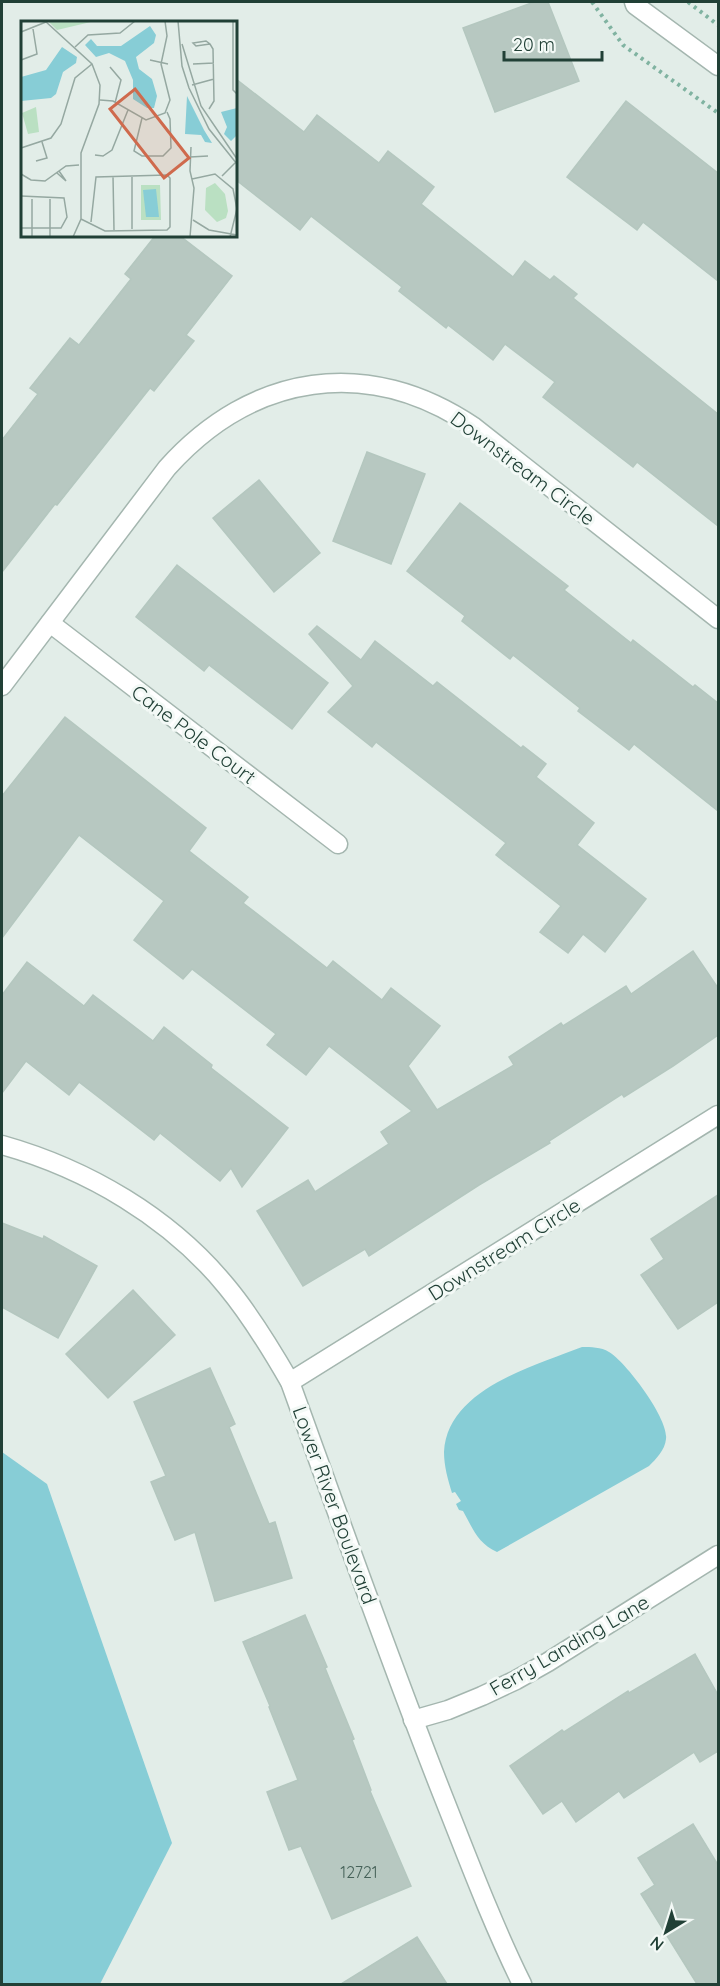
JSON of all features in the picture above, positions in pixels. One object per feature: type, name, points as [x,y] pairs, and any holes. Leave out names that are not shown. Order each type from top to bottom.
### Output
[{"type":"street","points":[[634,2],[718,66]]},
{"type":"street","name":"Downstream Circle","points":[[2,686],[167,468],[187,446],[208,429],[255,401],[309,386],[337,382],[368,384],[400,390],[453,413],[474,427],[718,619]]},
{"type":"street","name":"Cane Pole Court","points":[[50,623],[338,844]]},
{"type":"street","name":"Downstream Circle","points":[[290,1382],[718,1115]]},
{"type":"street","name":"Lower River Boulevard","points":[[2,1145],[70,1169],[105,1187],[170,1231],[226,1285],[249,1315],[290,1382],[413,1720],[487,1906],[522,1984]]},
{"type":"street","name":"Ferry Landing Lane","points":[[413,1720],[473,1700],[524,1675],[716,1561]]},
{"type":"path","points":[[592,2],[623,45],[718,113]]},
{"type":"path","points":[[688,2],[718,25]]},
{"type":"water","points":[[582,1347],[599,1348],[609,1352],[626,1367],[661,1418],[666,1439],[664,1447],[649,1466],[497,1552],[490,1549],[480,1540],[463,1511],[459,1510],[456,1504],[461,1501],[455,1492],[452,1493],[444,1452],[449,1430],[460,1412],[476,1396],[496,1383]]},
{"type":"water","points":[[2,1452],[47,1484],[172,1843],[100,1984],[2,1984]]},
{"type":"building","points":[[534,2],[548,2],[579,81],[495,112],[463,28]]},
{"type":"building","points":[[237,80],[304,132],[317,115],[379,163],[388,151],[434,187],[421,204],[513,277],[525,261],[550,280],[554,276],[577,294],[573,298],[718,414],[718,526],[637,462],[633,467],[543,397],[555,382],[505,344],[493,360],[448,325],[446,328],[399,291],[402,287],[311,216],[300,230],[237,181]]},
{"type":"building","points":[[626,101],[718,173],[718,281],[643,222],[637,230],[567,177]]},
{"type":"building","points":[[154,237],[181,237],[232,276],[186,335],[194,341],[154,391],[150,388],[2,572],[2,440],[38,394],[30,388],[70,338],[79,345],[131,279],[125,274]]},
{"type":"building","points":[[367,452],[425,474],[391,564],[333,541]]},
{"type":"building","points":[[259,480],[320,553],[274,592],[213,518]]},
{"type":"building","points":[[460,503],[568,586],[564,590],[631,643],[633,640],[693,687],[695,685],[718,703],[718,811],[634,744],[629,750],[578,711],[580,708],[513,655],[510,659],[462,621],[465,616],[407,571]]},
{"type":"building","points":[[177,565],[328,683],[292,729],[209,665],[204,671],[136,617]]},
{"type":"building","points":[[317,626],[361,660],[375,641],[433,686],[437,682],[521,748],[523,746],[546,764],[536,777],[594,823],[577,845],[646,899],[605,952],[583,934],[568,953],[540,932],[561,906],[496,855],[506,843],[376,742],[372,747],[328,712],[353,686],[309,634]]},
{"type":"building","points":[[65,717],[206,828],[189,851],[248,897],[243,903],[327,968],[333,961],[382,1000],[391,988],[440,1026],[408,1066],[437,1110],[514,1065],[509,1057],[561,1023],[563,1026],[626,986],[631,994],[693,951],[718,988],[718,1035],[673,1066],[624,1097],[622,1094],[549,1141],[550,1143],[479,1185],[369,1256],[365,1249],[303,1286],[257,1211],[308,1180],[315,1192],[389,1144],[381,1132],[412,1111],[329,1046],[306,1075],[267,1045],[276,1034],[192,969],[183,979],[134,940],[164,901],[79,835],[2,938],[2,796]]},
{"type":"building","points":[[27,962],[84,1006],[93,995],[153,1041],[164,1027],[212,1065],[211,1068],[288,1128],[242,1187],[231,1168],[220,1181],[160,1133],[154,1140],[79,1082],[69,1095],[26,1061],[2,1093],[2,995]]},
{"type":"building","points":[[718,1195],[718,1302],[678,1329],[641,1275],[664,1259],[651,1239]]},
{"type":"building","points":[[2,1223],[43,1239],[44,1236],[97,1266],[58,1338],[2,1307]]},
{"type":"building","points":[[133,1290],[175,1335],[108,1398],[66,1354]]},
{"type":"building","points":[[210,1368],[235,1424],[229,1427],[269,1524],[275,1522],[292,1578],[215,1601],[195,1532],[175,1540],[151,1482],[166,1476],[134,1402]]},
{"type":"building","points":[[305,1615],[354,1739],[352,1740],[370,1791],[411,1886],[332,1919],[301,1846],[289,1850],[267,1792],[298,1780],[243,1642]]},
{"type":"building","points":[[695,1654],[718,1695],[718,1751],[700,1762],[694,1752],[624,1798],[619,1791],[576,1822],[562,1801],[543,1814],[510,1766],[562,1730],[564,1732],[628,1691],[629,1693]]},
{"type":"building","points":[[693,1824],[718,1865],[718,1984],[697,1984],[641,1894],[655,1885],[638,1858]]},
{"type":"building","points":[[417,1937],[447,1984],[341,1984]]}]
